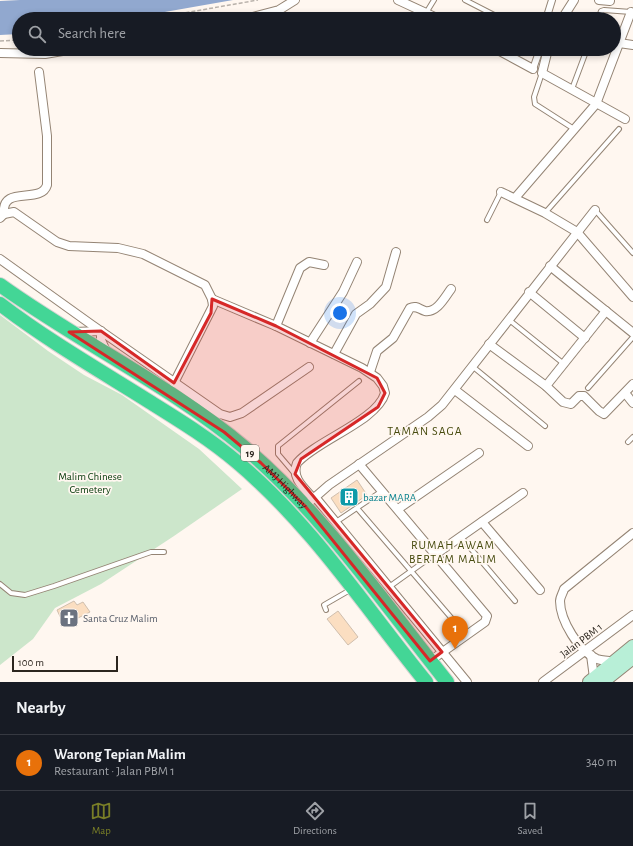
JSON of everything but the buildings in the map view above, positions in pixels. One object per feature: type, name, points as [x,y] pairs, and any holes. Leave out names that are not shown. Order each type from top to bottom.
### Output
[{"type":"highway","name":"AMJ Highway","points":[[0,285],[69,332],[167,392],[224,432],[272,473],[311,500],[362,574],[446,682]]},
{"type":"highway","name":"AMJ Highway","points":[[0,304],[49,338],[177,419],[236,461],[300,524],[353,588],[426,682]]},
{"type":"main road","points":[[595,681],[615,660],[633,646]]},
{"type":"main road","points":[[595,681],[633,658]]},
{"type":"street","points":[[271,12],[279,10],[295,0]]},
{"type":"street","points":[[398,0],[424,12]]},
{"type":"street","points":[[548,12],[552,0]]},
{"type":"street","points":[[566,12],[574,0]]},
{"type":"street","points":[[599,0],[610,1]]},
{"type":"street","points":[[621,38],[632,12]]},
{"type":"street","points":[[621,43],[633,45]]},
{"type":"street","points":[[0,53],[12,53]]},
{"type":"street","points":[[509,56],[533,69],[538,56]]},
{"type":"street","points":[[546,56],[542,73],[625,119]]},
{"type":"street","points":[[515,198],[596,104],[614,56]]},
{"type":"street","points":[[39,72],[47,136],[46,189],[40,193],[11,198],[4,204],[2,216],[14,212],[57,242],[69,246],[118,248],[143,254],[205,285],[212,299],[213,306],[211,313],[174,383]]},
{"type":"street","points":[[501,192],[545,213],[577,232],[633,297]]},
{"type":"street","points":[[311,500],[359,464],[436,411],[455,390],[508,318],[595,210]]},
{"type":"street","points":[[334,354],[356,314],[370,304],[386,287],[396,252]]},
{"type":"street","points":[[0,259],[220,414],[230,417],[242,414],[309,367]]},
{"type":"street","points":[[276,326],[300,268],[309,262],[324,264]]},
{"type":"street","points":[[310,343],[343,292],[357,262]]},
{"type":"street","points":[[550,266],[633,333]]},
{"type":"street","points":[[370,372],[377,351],[393,338],[410,308],[416,307],[427,311],[433,309],[451,289]]},
{"type":"street","points":[[529,292],[585,338]]},
{"type":"street","points":[[212,299],[276,326],[370,372],[383,386],[385,393],[383,400],[372,412],[301,459],[295,468],[295,474],[299,483],[311,500],[336,522],[467,682]]},
{"type":"street","points":[[546,386],[606,311]]},
{"type":"street","points":[[69,332],[101,331]]},
{"type":"street","points":[[101,331],[104,349],[110,358]]},
{"type":"street","points":[[489,344],[546,386],[558,398],[569,404],[579,396],[584,396],[598,411],[604,414],[633,384]]},
{"type":"street","points":[[455,390],[528,446]]},
{"type":"street","points":[[625,393],[633,403]]},
{"type":"street","points":[[398,509],[479,453]]},
{"type":"street","points":[[359,464],[487,616],[485,622],[430,661]]},
{"type":"street","points":[[436,554],[523,493]]},
{"type":"street","points":[[482,522],[540,590]]},
{"type":"street","points":[[615,660],[606,661],[588,653],[572,635],[564,622],[560,600],[564,589],[633,533]]},
{"type":"street","name":"Jalan PBM 1","points":[[543,682],[588,653],[633,615]]},
{"type":"street","points":[[588,653],[595,681]]},
{"type":"lane","points":[[427,12],[434,0]]},
{"type":"lane","points":[[465,0],[488,12]]},
{"type":"lane","points":[[601,12],[604,10],[632,12]]},
{"type":"lane","points":[[572,89],[584,56]]},
{"type":"lane","points":[[542,73],[534,102],[575,130]]},
{"type":"lane","points":[[545,213],[619,129]]},
{"type":"lane","points":[[487,220],[501,192]]},
{"type":"lane","points":[[595,210],[633,253]]},
{"type":"lane","points":[[508,318],[564,364]]},
{"type":"lane","points":[[588,388],[633,337]]},
{"type":"lane","points":[[472,366],[545,426]]},
{"type":"lane","points":[[295,474],[278,454],[278,446],[359,381]]},
{"type":"lane","points":[[628,442],[633,437]]},
{"type":"lane","points":[[336,522],[383,491]]},
{"type":"lane","points":[[357,508],[466,635]]},
{"type":"lane","points":[[461,536],[516,601]]},
{"type":"lane","points":[[0,584],[11,593],[25,595],[151,552],[164,552]]},
{"type":"lane","points":[[389,587],[436,554]]},
{"type":"lane","points":[[326,610],[324,605],[353,588]]},
{"type":"path","points":[[190,12],[258,0]]},
{"type":"path","points":[[0,42],[12,41]]},
{"type":"highlighted area","points":[[212,299],[276,326],[377,378],[385,393],[378,407],[301,459],[295,474],[442,652],[430,661],[305,506],[261,463],[224,432],[69,332],[101,331],[174,383],[211,313]]},
{"type":"green space","name":"Malim Chinese Cemetery","points":[[0,315],[48,351],[84,375],[122,395],[199,449],[242,489],[101,584],[55,608],[33,639],[0,665]]},
{"type":"water","points":[[233,0],[165,12],[12,12],[12,34],[0,35],[0,1]]},
{"type":"place","name":"bazar MARA","points":[[349,497]]},
{"type":"place","name":"Santa Cruz Malim","points":[[69,618]]},
{"type":"place","name":"Warong Tepian Malim","points":[[455,649]]},
{"type":"district","name":"TAMAN SAGA","points":[[425,431]]},
{"type":"district","name":"RUMAH AWAM BERTAM MALIM","points":[[453,552]]}]
